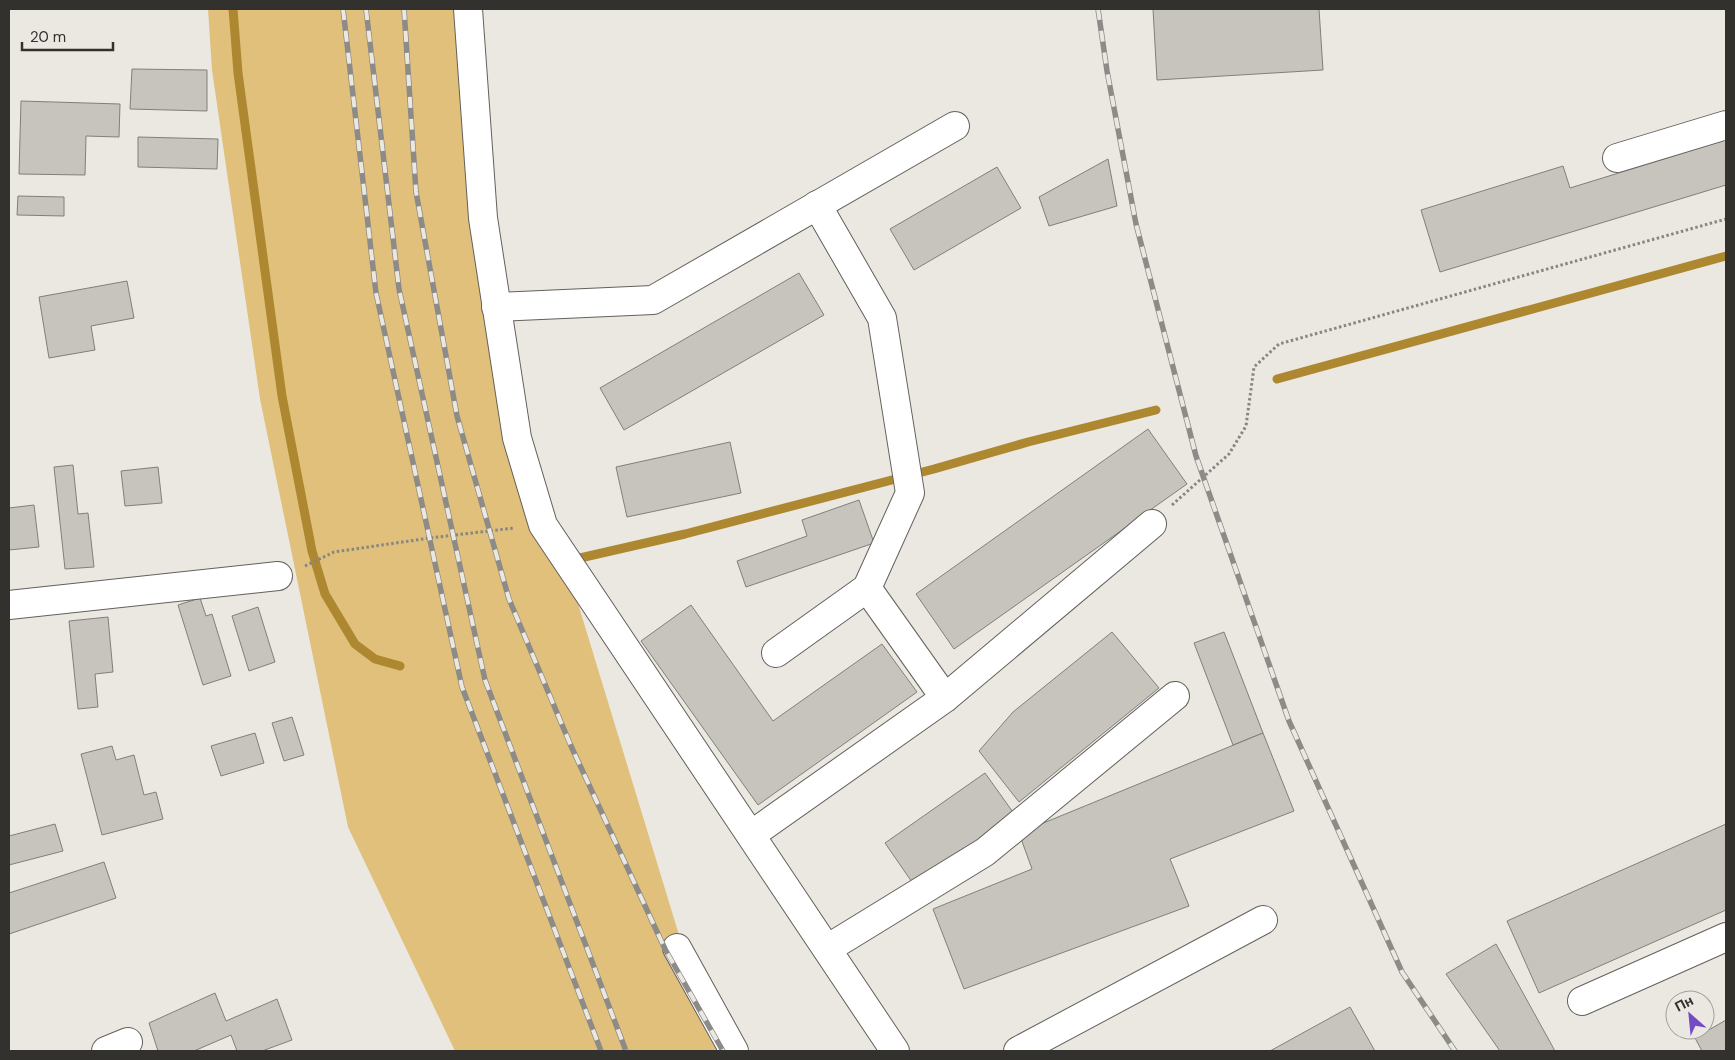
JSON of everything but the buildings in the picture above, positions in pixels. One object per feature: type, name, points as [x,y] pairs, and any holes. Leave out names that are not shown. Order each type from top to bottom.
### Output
[{"type":"street","points":[[468,9],[482,218],[517,438],[543,525],[895,1051]]},
{"type":"street","points":[[1617,158],[1726,125]]},
{"type":"street","points":[[496,307],[653,300],[955,126]]},
{"type":"street","points":[[776,653],[867,588],[910,493],[882,318],[817,205]]},
{"type":"street","points":[[751,835],[945,698],[1152,524]]},
{"type":"street","points":[[9,605],[288,572]]},
{"type":"street","points":[[867,588],[945,698]]},
{"type":"street","points":[[827,949],[985,852],[1174,696]]},
{"type":"street","points":[[1018,1051],[1263,920]]},
{"type":"street","points":[[1582,1001],[1726,937]]},
{"type":"street","points":[[677,948],[734,1051]]},
{"type":"path","points":[[1152,524],[1229,454],[1246,426],[1254,368],[1279,344],[1726,219]]},
{"type":"path","points":[[288,572],[334,552],[430,538],[543,525]]},
{"type":"shaded area","points":[[208,9],[479,9],[494,219],[526,433],[683,948],[741,1051],[455,1051],[348,827],[260,399],[212,70]]},
{"type":"waterway","points":[[233,9],[238,73],[282,396],[312,551],[325,594],[355,644],[375,659],[400,666]]},
{"type":"waterway","points":[[1277,379],[1726,256]]},
{"type":"waterway","points":[[580,558],[685,534],[934,469],[1028,442],[1156,410]]},
{"type":"railway","points":[[343,9],[376,293],[462,687],[601,1051]]},
{"type":"railway","points":[[366,9],[399,289],[485,680],[626,1051]]},
{"type":"railway","points":[[404,9],[416,192],[457,416],[509,599],[571,746],[665,949],[723,1051]]},
{"type":"railway","points":[[1098,9],[1107,71],[1136,224],[1196,456],[1289,721],[1402,972],[1455,1051]]}]
